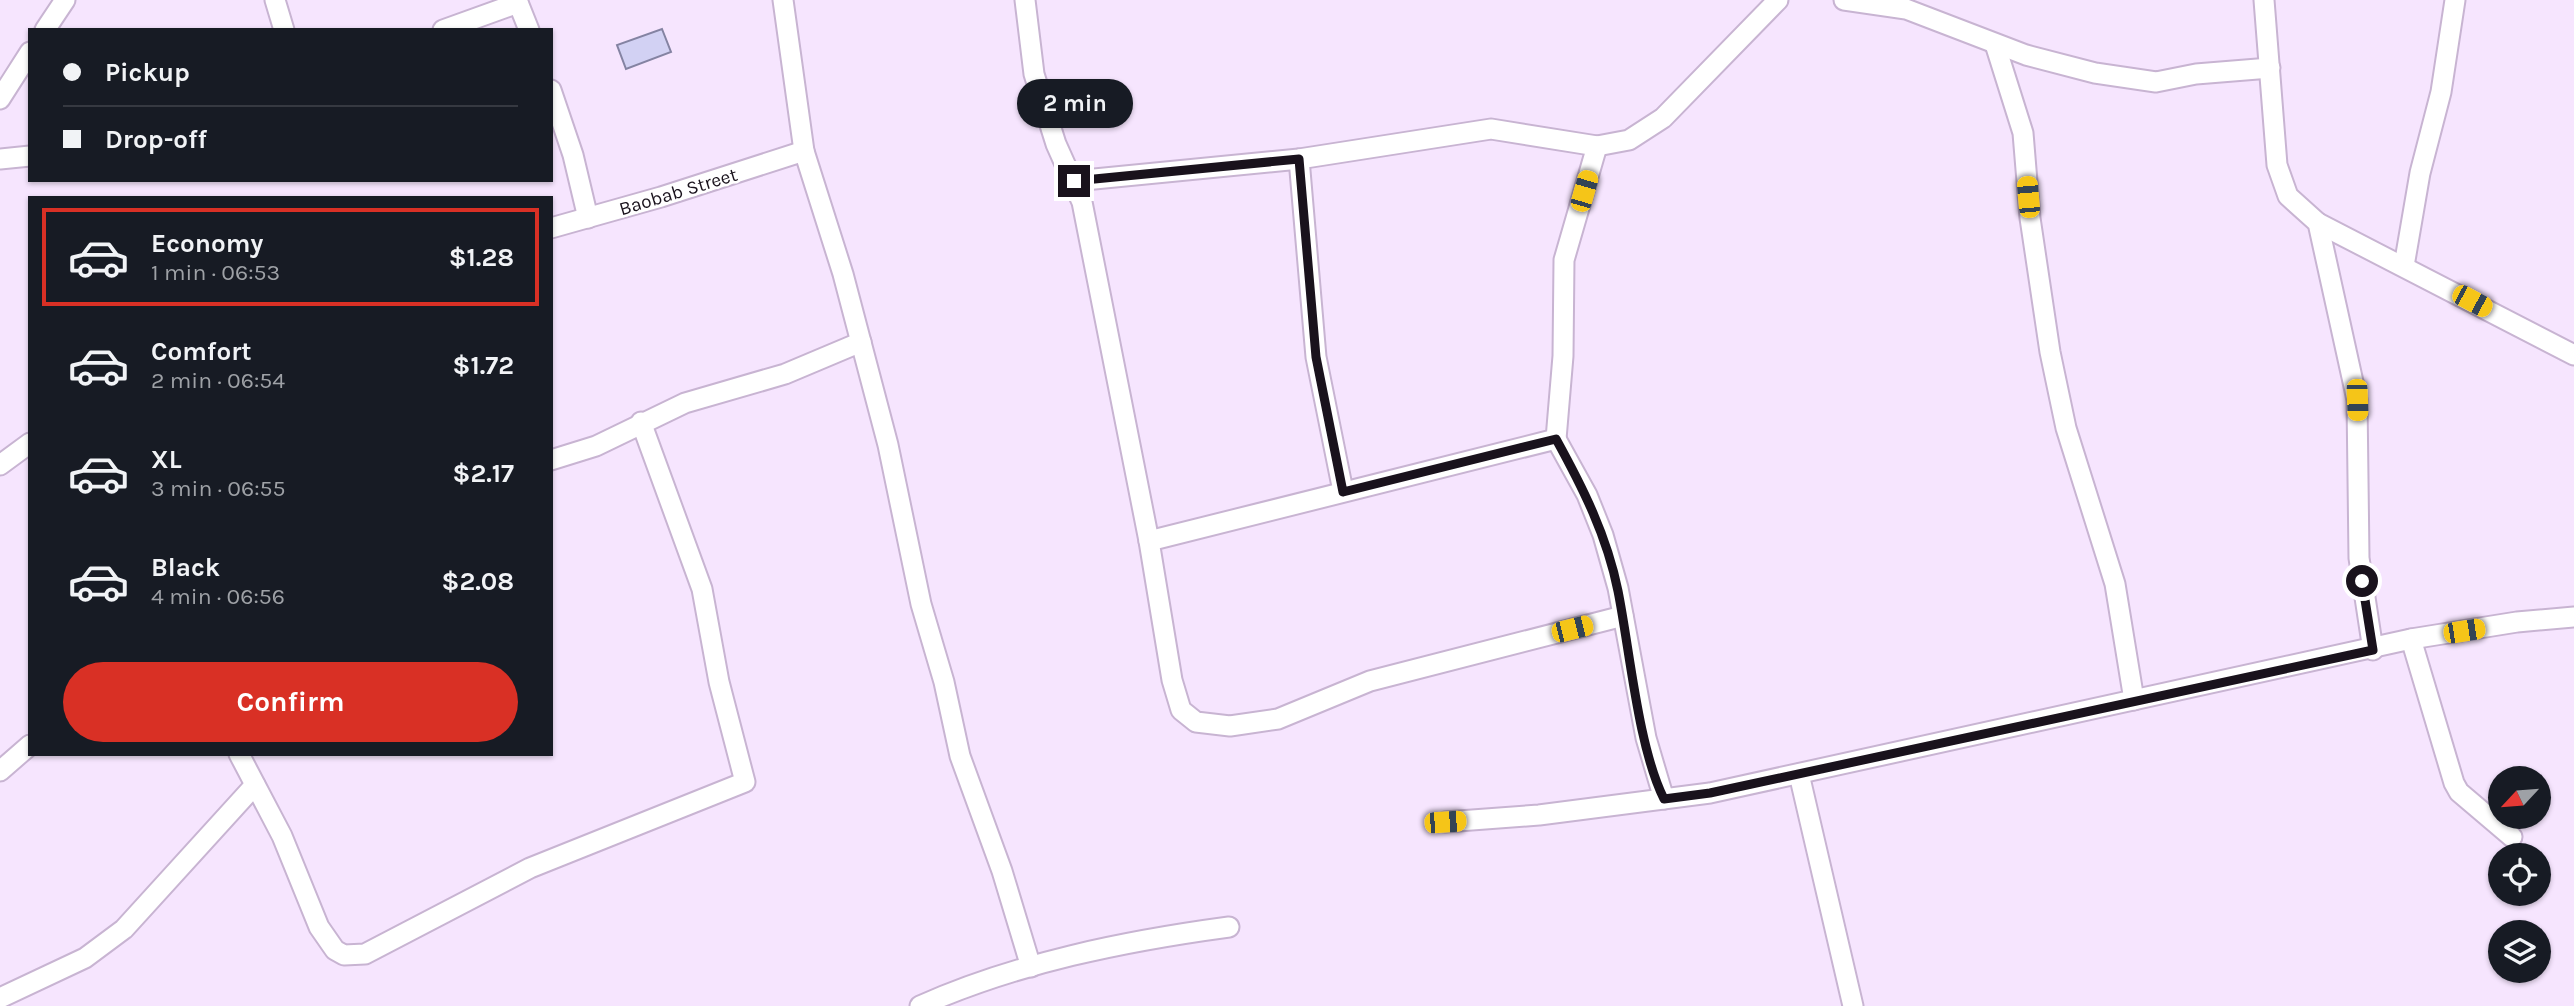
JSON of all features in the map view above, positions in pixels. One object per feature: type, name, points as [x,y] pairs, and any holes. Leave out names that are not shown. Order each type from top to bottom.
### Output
[{"type":"street","points":[[46,28],[65,0]]},
{"type":"street","points":[[275,0],[283,28]]},
{"type":"street","points":[[783,0],[804,151],[861,342],[960,756],[1002,871],[1031,967]]},
{"type":"street","points":[[1025,0],[1034,74],[1056,144],[1082,202],[1149,541],[1172,680],[1181,710],[1196,722],[1230,726],[1278,719],[1370,681],[1623,616]]},
{"type":"street","points":[[1074,181],[1299,159],[1491,129],[1597,146],[1629,140],[1663,118],[1778,0]]},
{"type":"street","points":[[1844,0],[1906,9],[1995,44],[2095,73],[2156,82],[2196,74],[2270,68]]},
{"type":"street","points":[[2264,0],[2277,165],[2288,196],[2318,223],[2574,355]]},
{"type":"street","points":[[2404,265],[2420,173],[2441,92],[2455,0]]},
{"type":"street","points":[[448,28],[517,1],[528,28]]},
{"type":"street","points":[[1995,44],[2023,133],[2030,218],[2055,378],[2066,428],[2115,584],[2134,700]]},
{"type":"street","points":[[0,99],[28,55]]},
{"type":"street","points":[[553,96],[573,155],[588,218]]},
{"type":"street","points":[[1597,146],[1564,260],[1563,356],[1556,439],[1587,495],[1603,535],[1623,616],[1646,738],[1664,799]]},
{"type":"street","name":"Baobab Street","points":[[553,227],[804,151]]},
{"type":"street","points":[[0,159],[28,156]]},
{"type":"street","points":[[1299,159],[1316,357],[1343,492]]},
{"type":"street","points":[[2318,223],[2357,400],[2359,558],[2373,650]]},
{"type":"street","points":[[553,459],[596,446],[685,403],[785,374],[861,342]]},
{"type":"street","points":[[240,756],[282,836],[319,927],[335,950],[344,955],[365,954],[530,867],[745,782],[719,682],[702,589],[641,422]]},
{"type":"street","points":[[1149,541],[1556,439]]},
{"type":"street","points":[[0,465],[28,444]]},
{"type":"street","points":[[1445,822],[1539,815],[1710,793],[2373,650],[2411,639],[2517,622],[2574,617]]},
{"type":"street","points":[[2411,639],[2454,783],[2466,799],[2512,837]]},
{"type":"street","points":[[0,771],[28,747]]},
{"type":"street","points":[[1799,774],[1853,1006]]},
{"type":"street","points":[[0,998],[85,958],[124,929],[146,901],[203,844],[220,819],[255,785]]},
{"type":"street","points":[[920,1006],[995,976],[1157,936],[1228,927]]},
{"type":"building","points":[[662,29],[671,52],[626,69],[617,45]]},
{"type":"route","points":[[1074,181],[1299,159],[1316,357],[1343,492],[1556,439],[1587,495],[1603,535],[1618,588],[1646,738],[1664,799],[1710,793],[2373,650],[2362,581]]}]
